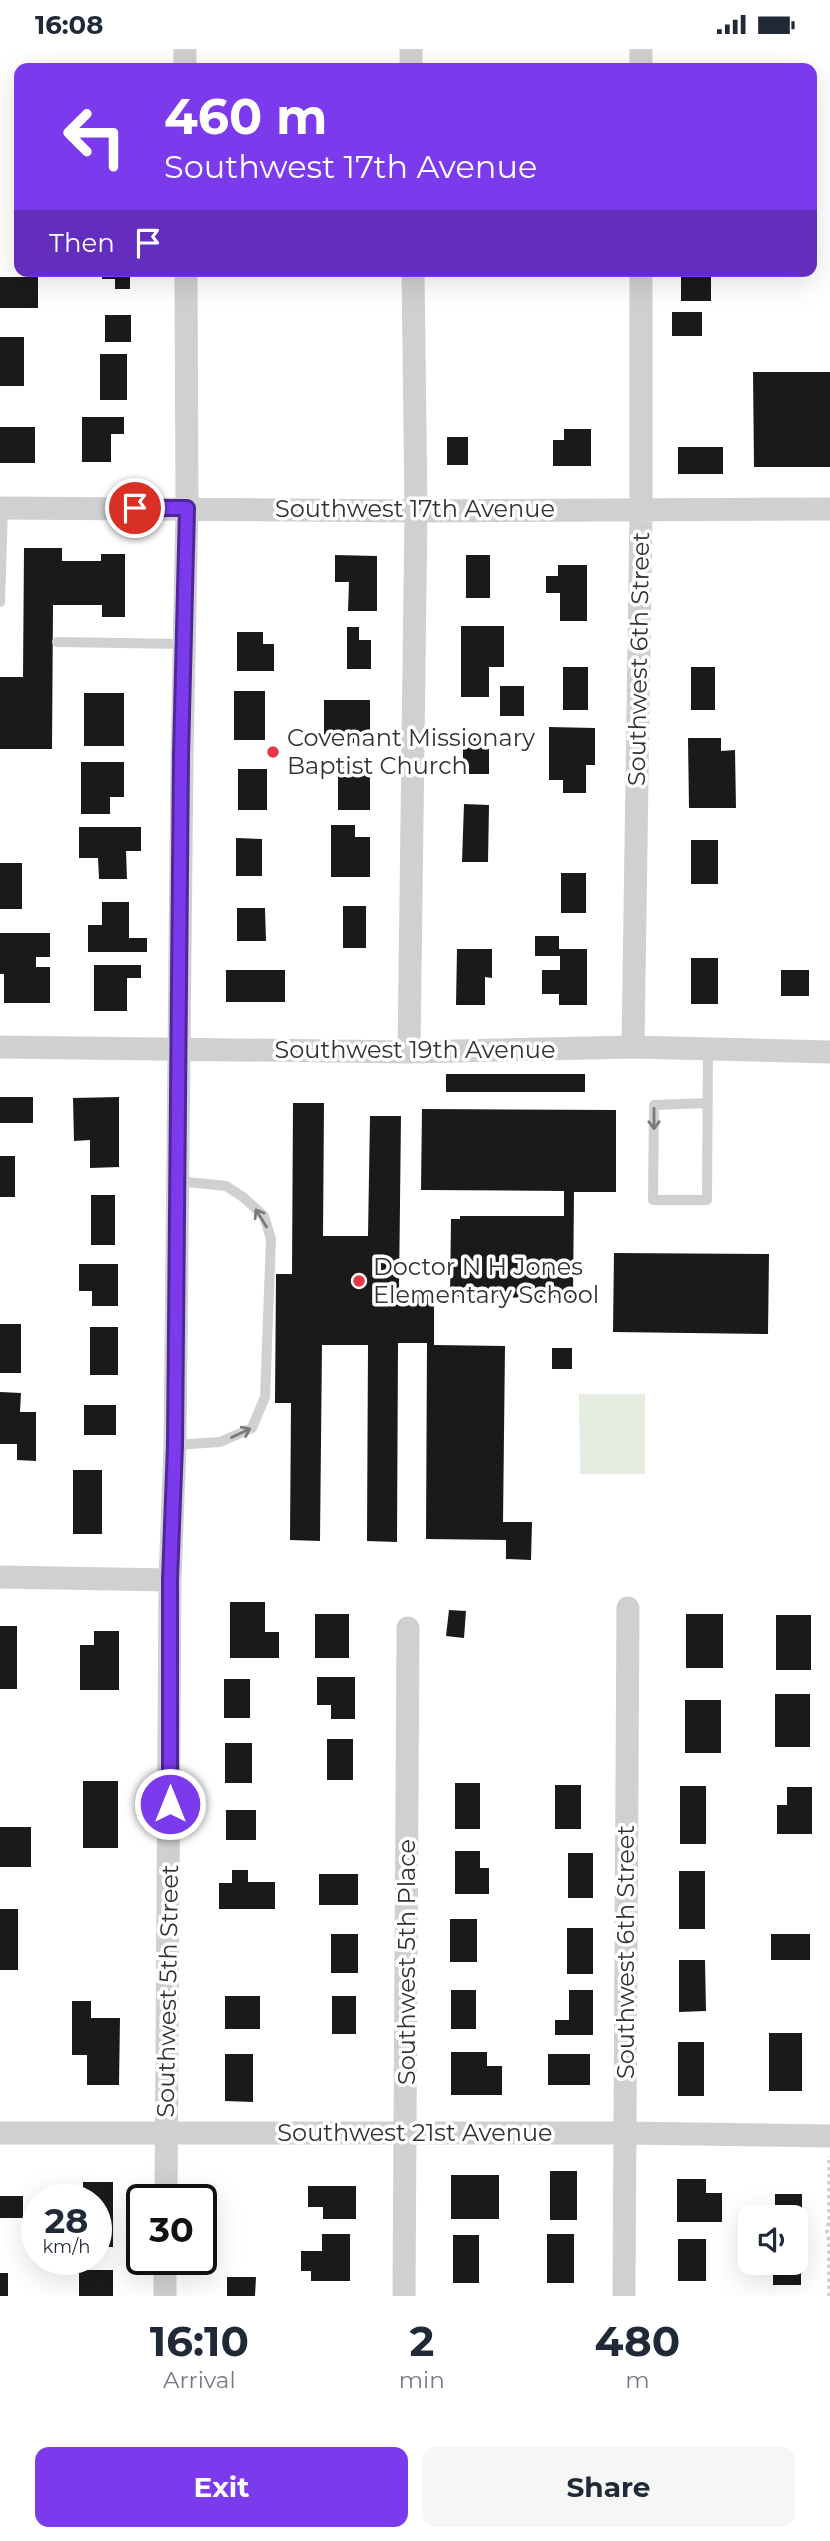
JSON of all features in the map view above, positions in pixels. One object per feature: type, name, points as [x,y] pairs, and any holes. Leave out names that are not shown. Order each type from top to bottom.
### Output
[{"type":"street","name":"Southwest 5th Street","points":[[166,2184],[170,1580],[175,1445],[187,508],[186,277]]},
{"type":"street","points":[[410,1052],[416,511],[413,277]]},
{"type":"street","name":"Southwest 6th Street","points":[[633,1047],[641,510],[641,277]]},
{"type":"street","name":"Southwest 17th Avenue","points":[[2,508],[416,511],[830,509]]},
{"type":"street","name":"Southwest 19th Avenue","points":[[0,1047],[410,1052],[633,1047],[830,1052]]},
{"type":"street","points":[[0,1577],[170,1580]]},
{"type":"street","name":"Southwest 6th Street","points":[[624,2296],[628,1608]]},
{"type":"street","name":"Southwest 5th Place","points":[[404,2296],[408,1628]]},
{"type":"street","name":"Southwest 21st Avenue","points":[[0,2133],[625,2133],[830,2136]]},
{"type":"street","points":[[165,2275],[165,2296]]},
{"type":"lane","points":[[0,602],[2,508]]},
{"type":"lane","points":[[57,642],[184,644]]},
{"type":"lane","points":[[708,1049],[708,1103],[707,1200],[653,1200],[654,1105],[708,1103]]},
{"type":"lane","points":[[175,1445],[220,1442],[252,1428],[265,1397],[271,1239],[264,1216],[226,1186],[177,1181]]},
{"type":"path","points":[[829,2150],[829,2296]]},
{"type":"shaded area","points":[[579,1394],[645,1394],[645,1474],[580,1474]]},
{"type":"building","points":[[0,277],[38,277],[38,308],[0,308]]},
{"type":"building","points":[[130,277],[130,289],[115,289],[115,279],[102,279]]},
{"type":"building","points":[[681,277],[711,277],[711,301],[681,301]]},
{"type":"building","points":[[672,312],[702,312],[702,336],[672,336]]},
{"type":"building","points":[[105,315],[131,315],[131,342],[105,342]]},
{"type":"building","points":[[0,337],[24,337],[24,386],[0,386]]},
{"type":"building","points":[[100,354],[127,354],[127,400],[100,400]]},
{"type":"building","points":[[753,372],[830,372],[830,467],[754,467]]},
{"type":"building","points":[[82,417],[124,417],[124,434],[111,434],[111,462],[82,462]]},
{"type":"building","points":[[0,427],[35,427],[35,463],[0,463]]},
{"type":"building","points":[[564,429],[591,429],[591,466],[553,466],[553,440],[564,440]]},
{"type":"building","points":[[447,437],[468,437],[468,465],[447,465]]},
{"type":"building","points":[[678,447],[723,447],[723,474],[678,474]]},
{"type":"building","points":[[24,548],[62,548],[62,561],[101,561],[101,554],[125,554],[125,617],[102,617],[102,605],[53,605],[52,749],[0,749],[0,677],[23,677]]},
{"type":"building","points":[[335,555],[377,556],[377,611],[348,611],[349,582],[335,582]]},
{"type":"building","points":[[466,555],[490,555],[490,598],[466,598]]},
{"type":"building","points":[[558,565],[587,565],[587,621],[560,621],[560,593],[546,593],[546,576],[558,576]]},
{"type":"building","points":[[461,626],[504,626],[504,667],[489,667],[489,697],[461,697]]},
{"type":"building","points":[[347,627],[359,627],[359,640],[371,640],[371,669],[347,669]]},
{"type":"building","points":[[237,632],[263,632],[263,644],[274,644],[274,671],[237,671]]},
{"type":"building","points":[[563,667],[588,667],[588,710],[563,710]]},
{"type":"building","points":[[691,667],[715,667],[715,710],[691,710]]},
{"type":"building","points":[[500,686],[524,686],[524,716],[500,716]]},
{"type":"building","points":[[234,691],[265,691],[265,740],[234,740]]},
{"type":"building","points":[[84,693],[124,693],[124,746],[84,746]]},
{"type":"building","points":[[324,700],[370,700],[370,743],[324,743]]},
{"type":"building","points":[[549,727],[595,728],[595,765],[586,765],[586,793],[563,793],[563,780],[549,780]]},
{"type":"building","points":[[463,736],[489,736],[489,774],[463,774]]},
{"type":"building","points":[[688,738],[721,738],[721,751],[735,750],[736,808],[689,808]]},
{"type":"building","points":[[81,762],[124,762],[124,797],[110,797],[110,814],[81,814]]},
{"type":"building","points":[[338,767],[370,767],[370,810],[338,810]]},
{"type":"building","points":[[238,769],[267,769],[267,810],[238,810]]},
{"type":"building","points":[[464,804],[489,805],[488,862],[462,862]]},
{"type":"building","points":[[331,825],[355,825],[355,837],[370,837],[370,877],[331,877]]},
{"type":"building","points":[[79,827],[141,827],[141,851],[126,851],[127,879],[99,879],[98,858],[79,858]]},
{"type":"building","points":[[236,838],[262,839],[262,876],[236,876]]},
{"type":"building","points":[[691,840],[718,840],[718,884],[691,884]]},
{"type":"building","points":[[0,863],[22,863],[22,909],[0,909]]},
{"type":"building","points":[[561,873],[586,873],[586,913],[561,913]]},
{"type":"building","points":[[102,902],[129,902],[129,938],[147,938],[147,952],[88,952],[88,925],[102,925]]},
{"type":"building","points":[[343,906],[366,906],[366,948],[343,948]]},
{"type":"building","points":[[237,908],[265,908],[266,941],[237,941]]},
{"type":"building","points":[[0,933],[50,933],[50,957],[36,957],[36,967],[50,967],[50,1003],[4,1003],[4,974],[0,974]]},
{"type":"building","points":[[535,936],[559,936],[559,949],[587,949],[587,1005],[559,1005],[559,994],[542,994],[542,970],[560,970],[560,956],[535,956]]},
{"type":"building","points":[[457,949],[492,949],[492,978],[485,977],[485,1005],[456,1005]]},
{"type":"building","points":[[691,958],[718,958],[718,1004],[691,1004]]},
{"type":"building","points":[[94,965],[141,965],[141,978],[127,978],[127,1011],[94,1011]]},
{"type":"building","points":[[226,970],[285,970],[285,1002],[226,1002]]},
{"type":"building","points":[[781,970],[809,970],[809,996],[781,996]]},
{"type":"building","points":[[446,1074],[585,1074],[585,1092],[446,1092]]},
{"type":"building","points":[[0,1097],[33,1097],[33,1123],[0,1123]]},
{"type":"building","points":[[119,1097],[119,1167],[90,1168],[90,1140],[74,1141],[73,1098]]},
{"type":"building","points":[[293,1103],[324,1103],[323,1236],[368,1236],[370,1116],[401,1116],[399,1291],[434,1291],[434,1345],[505,1346],[503,1522],[532,1522],[531,1560],[506,1559],[506,1540],[426,1539],[427,1343],[398,1343],[397,1542],[367,1541],[368,1345],[322,1345],[320,1541],[290,1540],[291,1403],[275,1403],[276,1274],[292,1274]]},
{"type":"building","points":[[422,1109],[616,1110],[616,1192],[574,1192],[573,1298],[450,1297],[451,1219],[460,1219],[460,1216],[564,1216],[564,1191],[421,1190]]},
{"type":"building","points":[[0,1156],[15,1156],[15,1197],[0,1197]]},
{"type":"building","points":[[91,1195],[115,1195],[115,1245],[91,1245]]},
{"type":"building","points":[[614,1253],[769,1254],[768,1334],[613,1332]]},
{"type":"building","points":[[79,1264],[118,1264],[118,1306],[92,1306],[92,1291],[79,1291]]},
{"type":"building","points":[[0,1324],[21,1324],[21,1373],[0,1373]]},
{"type":"building","points":[[90,1327],[118,1327],[118,1375],[90,1375]]},
{"type":"building","points":[[552,1348],[572,1348],[572,1369],[552,1369]]},
{"type":"building","points":[[0,1392],[21,1393],[20,1412],[36,1412],[36,1461],[17,1460],[17,1444],[0,1444]]},
{"type":"building","points":[[84,1405],[116,1405],[116,1435],[84,1435]]},
{"type":"building","points":[[73,1470],[102,1470],[102,1534],[73,1534]]},
{"type":"building","points":[[230,1602],[265,1602],[265,1632],[279,1632],[279,1658],[230,1658]]},
{"type":"building","points":[[449,1610],[466,1611],[464,1638],[446,1636]]},
{"type":"building","points":[[315,1614],[349,1614],[349,1658],[315,1658]]},
{"type":"building","points":[[686,1614],[723,1614],[723,1668],[686,1668]]},
{"type":"building","points":[[776,1615],[811,1615],[811,1670],[776,1670]]},
{"type":"building","points":[[0,1626],[17,1626],[17,1689],[0,1689]]},
{"type":"building","points":[[94,1631],[119,1631],[119,1690],[80,1690],[80,1645],[94,1645]]},
{"type":"building","points":[[317,1677],[355,1677],[355,1719],[331,1719],[331,1705],[317,1705]]},
{"type":"building","points":[[224,1679],[250,1679],[250,1718],[224,1718]]},
{"type":"building","points":[[775,1694],[810,1694],[810,1747],[775,1747]]},
{"type":"building","points":[[685,1700],[721,1700],[721,1753],[685,1753]]},
{"type":"building","points":[[327,1739],[353,1739],[353,1780],[327,1780]]},
{"type":"building","points":[[225,1743],[252,1743],[252,1783],[225,1783]]},
{"type":"building","points":[[83,1781],[118,1781],[118,1848],[83,1848]]},
{"type":"building","points":[[455,1783],[480,1783],[480,1829],[455,1829]]},
{"type":"building","points":[[555,1785],[581,1785],[581,1829],[555,1829]]},
{"type":"building","points":[[680,1786],[706,1786],[706,1844],[680,1844]]},
{"type":"building","points":[[787,1787],[812,1787],[812,1834],[777,1834],[777,1805],[787,1805]]},
{"type":"building","points":[[226,1810],[256,1810],[256,1840],[226,1840]]},
{"type":"building","points":[[0,1827],[31,1827],[31,1867],[0,1867]]},
{"type":"building","points":[[455,1851],[480,1851],[480,1868],[489,1868],[489,1894],[455,1894]]},
{"type":"building","points":[[568,1853],[593,1853],[593,1898],[568,1898]]},
{"type":"building","points":[[232,1870],[248,1870],[248,1882],[275,1882],[275,1909],[219,1909],[219,1883],[232,1883]]},
{"type":"building","points":[[679,1871],[705,1871],[705,1929],[679,1929]]},
{"type":"building","points":[[319,1874],[358,1874],[358,1905],[319,1905]]},
{"type":"building","points":[[0,1909],[18,1909],[18,1970],[0,1970]]},
{"type":"building","points":[[450,1919],[477,1919],[477,1962],[450,1962]]},
{"type":"building","points":[[567,1928],[593,1928],[593,1974],[567,1974]]},
{"type":"building","points":[[331,1934],[358,1934],[358,1973],[331,1973]]},
{"type":"building","points":[[771,1934],[810,1934],[810,1960],[771,1960]]},
{"type":"building","points":[[679,1960],[705,1960],[706,2011],[679,2012]]},
{"type":"building","points":[[451,1990],[476,1990],[476,2029],[451,2029]]},
{"type":"building","points":[[569,1990],[593,1990],[593,2035],[555,2035],[555,2020],[569,2020]]},
{"type":"building","points":[[225,1996],[260,1996],[260,2029],[225,2029]]},
{"type":"building","points":[[332,1996],[356,1996],[356,2034],[332,2034]]},
{"type":"building","points":[[72,2001],[91,2001],[91,2018],[120,2018],[119,2085],[87,2085],[87,2055],[72,2055]]},
{"type":"building","points":[[769,2033],[802,2033],[802,2091],[769,2091]]},
{"type":"building","points":[[678,2042],[704,2042],[704,2096],[678,2096]]},
{"type":"building","points":[[451,2052],[487,2052],[487,2066],[502,2066],[502,2095],[451,2095]]},
{"type":"building","points":[[225,2054],[253,2054],[253,2102],[225,2101]]},
{"type":"building","points":[[548,2054],[590,2054],[590,2085],[548,2085]]},
{"type":"building","points":[[550,2171],[577,2171],[577,2220],[550,2220]]},
{"type":"building","points":[[451,2175],[499,2175],[499,2219],[451,2219]]},
{"type":"building","points":[[677,2179],[706,2179],[706,2193],[722,2193],[722,2222],[677,2222]]},
{"type":"building","points":[[113,2182],[113,2247],[112,2184],[83,2184]]},
{"type":"building","points":[[308,2186],[356,2186],[356,2219],[323,2219],[323,2207],[308,2207]]},
{"type":"building","points":[[775,2194],[802,2194],[802,2205],[775,2205]]},
{"type":"building","points":[[0,2196],[21,2196],[21,2218],[0,2218]]},
{"type":"building","points":[[322,2234],[350,2234],[350,2281],[311,2281],[311,2271],[301,2271],[301,2251],[322,2251]]},
{"type":"building","points":[[547,2234],[574,2234],[574,2283],[547,2283]]},
{"type":"building","points":[[453,2235],[479,2235],[479,2283],[453,2283]]},
{"type":"building","points":[[678,2239],[706,2239],[706,2281],[678,2281]]},
{"type":"building","points":[[113,2270],[113,2296],[79,2296],[79,2275],[112,2275]]},
{"type":"building","points":[[0,2273],[8,2273],[8,2296],[0,2296]]},
{"type":"building","points":[[773,2275],[801,2275],[801,2285],[773,2285]]},
{"type":"building","points":[[227,2277],[256,2277],[255,2296],[227,2296]]},
{"type":"place","name":"Covenant Missionary Baptist Church","points":[[273,752]]},
{"type":"place","name":"Doctor N H Jones Elementary School","points":[[359,1281]]},
{"type":"route","points":[[135,508],[187,508],[181,755],[175,1445],[170,1580],[170,1804]]}]
